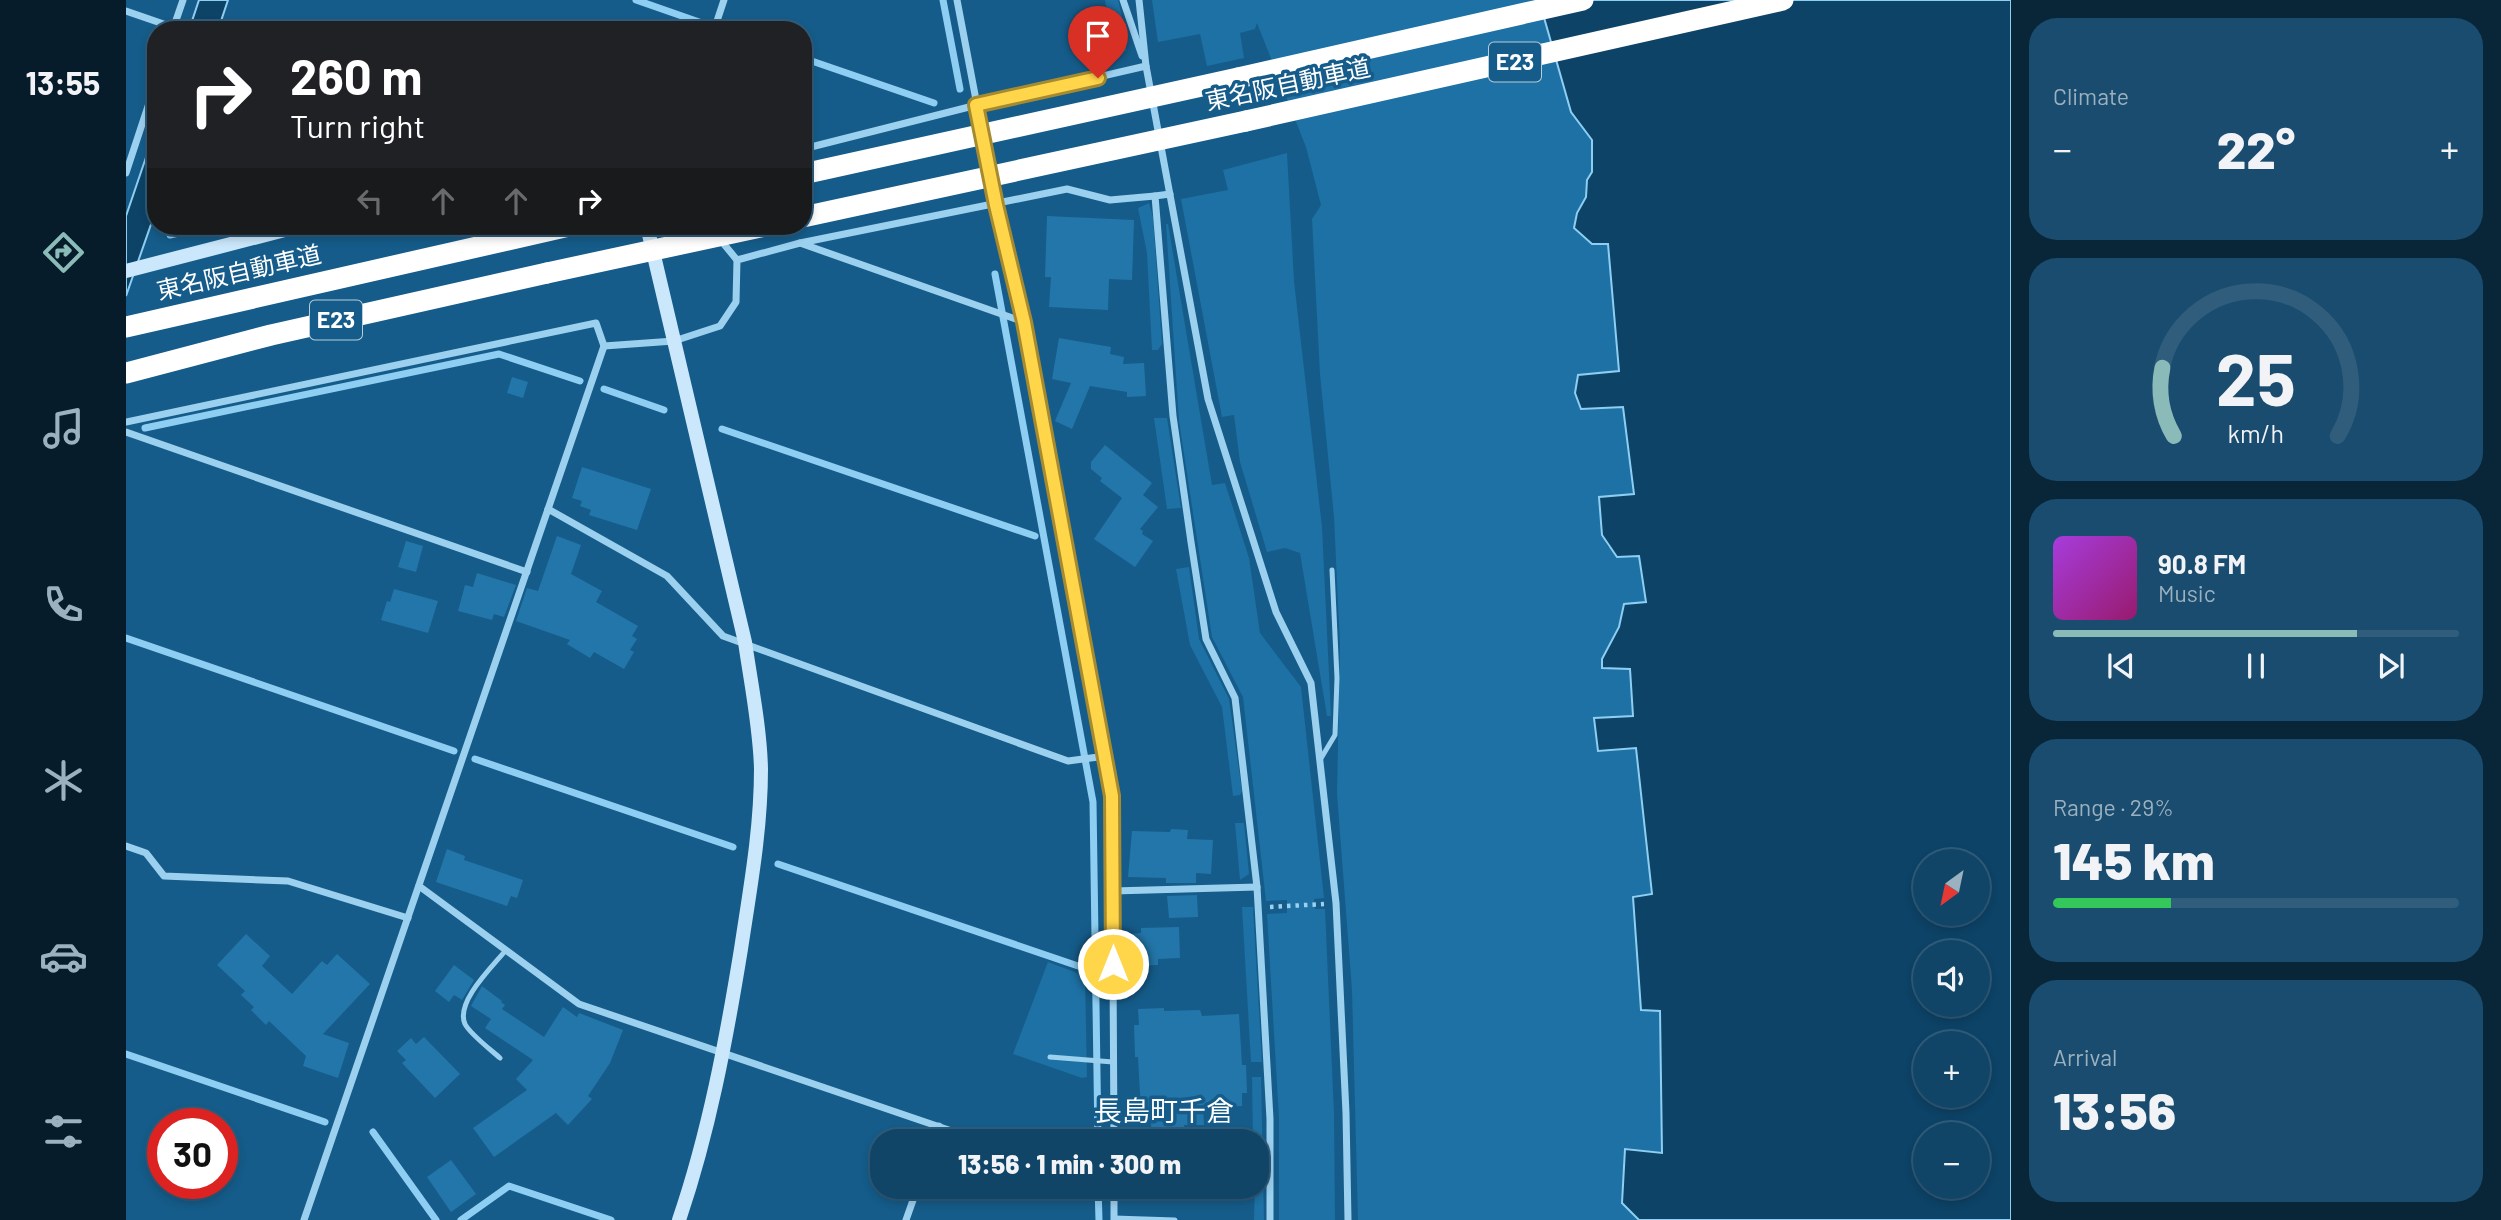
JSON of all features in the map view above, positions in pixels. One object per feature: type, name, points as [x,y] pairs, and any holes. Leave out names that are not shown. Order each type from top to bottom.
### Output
[{"type":"highway","name":"東名阪自動車道","points":[[812,172],[1583,0]]},
{"type":"highway","name":"東名阪自動車道","points":[[812,215],[1438,79],[1783,0]]},
{"type":"highway","name":"東名阪自動車道","points":[[130,326],[529,235]]},
{"type":"highway","name":"E23","points":[[126,373],[271,335],[723,235]]},
{"type":"street","points":[[178,21],[183,0]]},
{"type":"street","points":[[717,21],[724,0]]},
{"type":"street","points":[[957,0],[996,205],[1024,322],[1112,796],[1109,1061],[1113,1129]]},
{"type":"street","points":[[1124,0],[1146,66]]},
{"type":"street","points":[[1139,0],[1146,66],[1208,399],[1276,612],[1311,683],[1336,903],[1348,1220]]},
{"type":"street","points":[[126,11],[154,21]]},
{"type":"street","points":[[812,147],[1146,66]]},
{"type":"street","points":[[126,173],[147,109]]},
{"type":"street","points":[[737,260],[800,243],[1066,189],[1110,200],[1170,194]]},
{"type":"street","points":[[1155,196],[1173,416],[1191,542],[1206,639],[1235,698],[1257,887],[1270,1119],[1270,1220]]},
{"type":"street","points":[[126,271],[265,235]]},
{"type":"street","points":[[649,235],[744,642],[755,706],[761,766],[760,817],[724,1052],[695,1173],[679,1220]]},
{"type":"street","points":[[604,346],[674,341],[720,326],[736,302],[737,260],[716,235]]},
{"type":"street","points":[[800,243],[1024,322]]},
{"type":"street","points":[[126,422],[596,323],[604,346],[304,1220]]},
{"type":"street","points":[[126,432],[527,572]]},
{"type":"street","points":[[548,509],[667,576],[723,635],[1069,761],[1105,756]]},
{"type":"street","points":[[126,846],[146,853],[164,876],[288,881],[408,918]]},
{"type":"street","points":[[419,886],[579,1004],[947,1129]]},
{"type":"street","points":[[1113,891],[1257,887]]},
{"type":"street","points":[[906,1220],[913,1199]]},
{"type":"street","points":[[1114,1199],[1114,1219]]},
{"type":"lane","points":[[1320,760],[1335,735],[1338,678],[1332,570]]},
{"type":"lane","points":[[500,1058],[466,1025],[463,1012],[466,1000],[506,950]]},
{"type":"lane","points":[[1050,1057],[1109,1061]]},
{"type":"lane","points":[[1114,1219],[1175,1220]]},
{"type":"path","points":[[1287,906],[1314,904]]},
{"type":"shaded area","points":[[199,0],[228,0],[221,21],[192,21]]},
{"type":"shaded area","points":[[1105,0],[1118,0],[1123,21],[1126,51],[1114,55]]},
{"type":"shaded area","points":[[1152,0],[1539,0],[1556,62],[1577,121],[1592,140],[1592,172],[1587,180],[1586,197],[1582,203],[1592,244],[1608,243],[1619,372],[1578,375],[1581,409],[1623,407],[1634,495],[1599,497],[1602,535],[1608,547],[1639,555],[1646,603],[1624,604],[1619,627],[1602,659],[1602,668],[1630,669],[1633,716],[1595,718],[1636,747],[1652,895],[1633,898],[1641,1010],[1660,1010],[1662,1154],[1625,1150],[1622,1203],[1639,1220],[1358,1220],[1352,990],[1337,794],[1340,645],[1334,517],[1320,374],[1312,219],[1321,205],[1306,147],[1257,23],[1255,29],[1240,33],[1244,58],[1207,66],[1200,34],[1158,42]]},
{"type":"shaded area","points":[[1539,0],[2011,0],[2011,1220],[1639,1220],[1622,1203],[1625,1149],[1662,1153],[1660,1011],[1641,1010],[1633,897],[1652,894],[1636,748],[1598,751],[1594,718],[1633,716],[1630,669],[1602,668],[1602,659],[1619,627],[1624,604],[1646,602],[1639,556],[1617,557],[1602,535],[1599,497],[1634,494],[1623,407],[1581,409],[1575,393],[1578,375],[1619,371],[1608,244],[1592,244],[1574,228],[1577,213],[1586,197],[1587,180],[1592,172],[1592,140],[1571,112]]},
{"type":"shaded area","points":[[1287,153],[1294,281],[1322,527],[1331,716],[1327,716],[1300,553],[1285,548],[1267,552],[1240,462],[1234,415],[1222,417],[1181,199],[1228,190],[1223,170]]},
{"type":"shaded area","points":[[147,154],[147,235],[126,296],[126,216]]},
{"type":"shaded area","points":[[1149,203],[1153,217],[1162,344],[1158,350],[1152,350],[1147,253],[1138,208]]},
{"type":"shaded area","points":[[1166,224],[1212,485],[1225,483],[1249,558],[1260,633],[1301,687],[1324,898],[1314,899],[1315,909],[1325,909],[1334,1114],[1335,1220],[1279,1220],[1279,1118],[1267,914],[1287,913],[1287,900],[1266,901],[1243,697],[1212,637],[1179,421]]},
{"type":"shaded area","points":[[1154,418],[1167,418],[1181,508],[1167,509]]},
{"type":"shaded area","points":[[1189,567],[1199,639],[1229,699],[1242,791],[1240,795],[1233,796],[1222,707],[1190,645],[1176,569]]},
{"type":"shaded area","points":[[1235,823],[1244,823],[1249,874],[1240,880]]},
{"type":"shaded area","points":[[1242,907],[1253,907],[1262,1062],[1251,1062]]},
{"type":"shaded area","points":[[1048,962],[1085,976],[1087,1077],[1082,1078],[1013,1054]]},
{"type":"shaded area","points":[[1252,1077],[1261,1077],[1262,1129],[1253,1129]]},
{"type":"shaded area","points":[[1255,1199],[1264,1199],[1264,1220],[1254,1220]]},
{"type":"building","points":[[1047,216],[1134,220],[1132,280],[1109,279],[1108,310],[1049,307],[1051,277],[1045,277]]},
{"type":"building","points":[[1059,338],[1111,347],[1110,354],[1124,357],[1123,364],[1144,363],[1146,396],[1127,397],[1127,392],[1090,386],[1072,429],[1055,421],[1071,383],[1052,379]]},
{"type":"building","points":[[512,377],[528,382],[523,398],[507,393]]},
{"type":"building","points":[[1105,445],[1152,483],[1143,495],[1158,507],[1140,529],[1142,534],[1153,541],[1135,567],[1094,539],[1122,498],[1100,481],[1102,478],[1091,469],[1091,462]]},
{"type":"building","points":[[582,467],[651,489],[637,530],[589,515],[591,510],[580,506],[582,501],[572,498]]},
{"type":"building","points":[[557,536],[581,545],[571,574],[602,591],[596,602],[638,626],[632,636],[637,639],[630,650],[634,652],[624,669],[594,652],[590,658],[567,644],[570,640],[516,621],[527,588],[538,591]]},
{"type":"building","points":[[406,541],[423,546],[416,572],[398,567]]},
{"type":"building","points":[[477,573],[516,585],[504,617],[494,614],[492,620],[458,611],[465,585],[473,587]]},
{"type":"building","points":[[394,589],[438,601],[428,633],[381,620]]},
{"type":"building","points":[[1171,829],[1188,830],[1187,839],[1213,840],[1211,874],[1196,873],[1196,883],[1166,883],[1166,878],[1128,877],[1132,831],[1170,832]]},
{"type":"building","points":[[447,849],[465,856],[464,860],[523,880],[517,898],[511,896],[507,906],[436,882]]},
{"type":"building","points":[[1197,895],[1198,917],[1169,918],[1167,896]]},
{"type":"building","points":[[1179,927],[1180,958],[1158,959],[1158,965],[1130,966],[1128,934],[1141,933],[1141,928]]},
{"type":"building","points":[[246,934],[270,956],[262,966],[292,994],[322,961],[327,965],[337,954],[370,984],[323,1034],[349,1043],[338,1078],[303,1066],[306,1056],[269,1021],[266,1025],[251,1010],[254,1007],[241,995],[245,991],[217,965]]},
{"type":"building","points":[[454,965],[474,980],[462,1000],[454,995],[449,1002],[435,991]]},
{"type":"building","points":[[482,986],[502,1001],[505,1005],[502,1009],[544,1037],[563,1007],[577,1017],[579,1013],[623,1030],[610,1063],[588,1096],[592,1099],[568,1125],[556,1113],[494,1157],[473,1128],[527,1090],[516,1079],[533,1060],[485,1028],[491,1019],[471,1006]]},
{"type":"building","points":[[1138,1009],[1200,1010],[1202,1016],[1239,1014],[1242,1065],[1246,1065],[1247,1093],[1242,1093],[1242,1106],[1203,1108],[1204,1125],[1184,1125],[1184,1129],[1151,1129],[1150,1111],[1141,1111],[1134,1025],[1139,1025]]},
{"type":"building","points":[[424,1037],[460,1074],[435,1098],[402,1063],[406,1060],[397,1051],[411,1038],[416,1044]]},
{"type":"building","points":[[451,1160],[476,1194],[451,1212],[427,1177]]},
{"type":"waterway","points":[[636,0],[696,21]]},
{"type":"waterway","points":[[943,0],[960,89]]},
{"type":"waterway","points":[[812,61],[934,103]]},
{"type":"waterway","points":[[995,274],[1093,802],[1098,1129]]},
{"type":"waterway","points":[[145,428],[499,354],[580,381]]},
{"type":"waterway","points":[[604,389],[664,410]]},
{"type":"waterway","points":[[722,429],[1035,536]]},
{"type":"waterway","points":[[126,638],[454,751]]},
{"type":"waterway","points":[[475,759],[733,847]]},
{"type":"waterway","points":[[778,864],[1084,968]]},
{"type":"waterway","points":[[126,1054],[325,1122]]},
{"type":"waterway","points":[[373,1132],[436,1220]]},
{"type":"waterway","points":[[461,1220],[509,1186],[611,1220]]},
{"type":"waterway","points":[[1098,1199],[1099,1220]]},
{"type":"district","name":"長島町千倉","points":[[1164,1111]]},
{"type":"route","points":[[1098,78],[976,105],[1024,322],[1112,796],[1113,964]]}]
